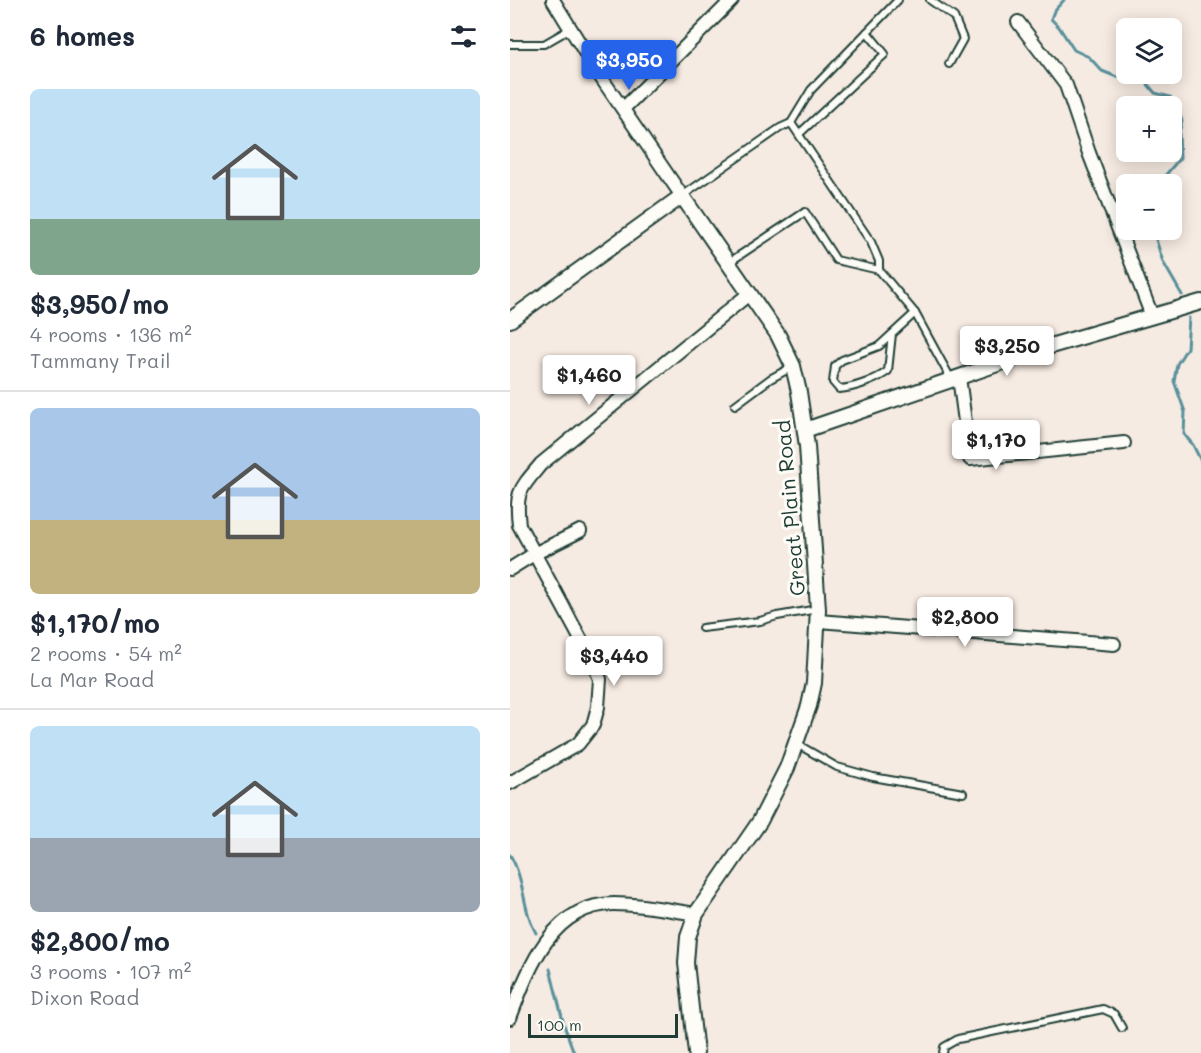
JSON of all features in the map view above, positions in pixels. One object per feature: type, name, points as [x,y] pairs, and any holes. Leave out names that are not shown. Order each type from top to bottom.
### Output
[{"type":"street","name":"Great Plain Road","points":[[553,0],[623,109],[778,335],[792,366],[805,430],[814,531],[818,615],[814,683],[796,744],[770,803],[696,914],[688,937],[686,963],[696,1053]]},
{"type":"street","points":[[623,109],[732,0]]},
{"type":"street","points":[[1018,22],[1065,85],[1152,316]]},
{"type":"street","points":[[510,320],[682,196]]},
{"type":"street","points":[[510,783],[578,744],[593,725],[598,707],[600,680],[593,662],[519,525],[516,503],[521,489],[541,464],[750,292]]},
{"type":"street","points":[[805,430],[1047,347],[1201,302]]},
{"type":"street","points":[[955,378],[970,459],[1124,443]]},
{"type":"street","points":[[510,569],[580,531]]},
{"type":"street","points":[[818,615],[1114,644]]},
{"type":"street","points":[[510,1018],[532,962],[552,933],[574,915],[596,906],[614,904],[696,914]]},
{"type":"lane","points":[[682,196],[780,128],[792,123],[811,90],[898,0]]},
{"type":"lane","points":[[930,0],[954,17],[963,39],[949,64]]},
{"type":"lane","points":[[510,44],[544,44],[570,29]]},
{"type":"lane","points":[[799,135],[885,54],[867,32]]},
{"type":"lane","points":[[792,123],[871,243],[879,261],[879,270]]},
{"type":"lane","points":[[728,263],[805,212],[836,260],[879,270],[915,313],[955,378]]},
{"type":"lane","points":[[892,334],[888,370],[857,385],[839,389],[833,382],[835,366],[842,360],[879,346],[892,334],[915,313]]},
{"type":"lane","points":[[735,405],[792,366]]},
{"type":"lane","points":[[702,628],[760,621],[777,616],[818,615]]},
{"type":"lane","points":[[796,744],[837,767],[873,777],[963,793]]},
{"type":"lane","points":[[943,1053],[944,1047],[958,1039],[1103,1009],[1114,1014],[1122,1028]]},
{"type":"waterway","points":[[1064,0],[1054,11],[1051,19],[1074,50],[1089,57],[1102,71],[1117,77],[1135,76],[1145,81],[1155,93],[1170,97],[1176,104],[1182,121],[1179,133],[1180,158],[1166,174]]},
{"type":"waterway","points":[[1156,240],[1163,262],[1182,295]]},
{"type":"waterway","points":[[1189,318],[1187,348],[1177,364],[1174,381],[1185,412],[1184,434],[1201,461]]},
{"type":"waterway","points":[[510,855],[515,864],[531,924],[536,933]]},
{"type":"waterway","points":[[550,969],[564,1025],[574,1053]]}]
